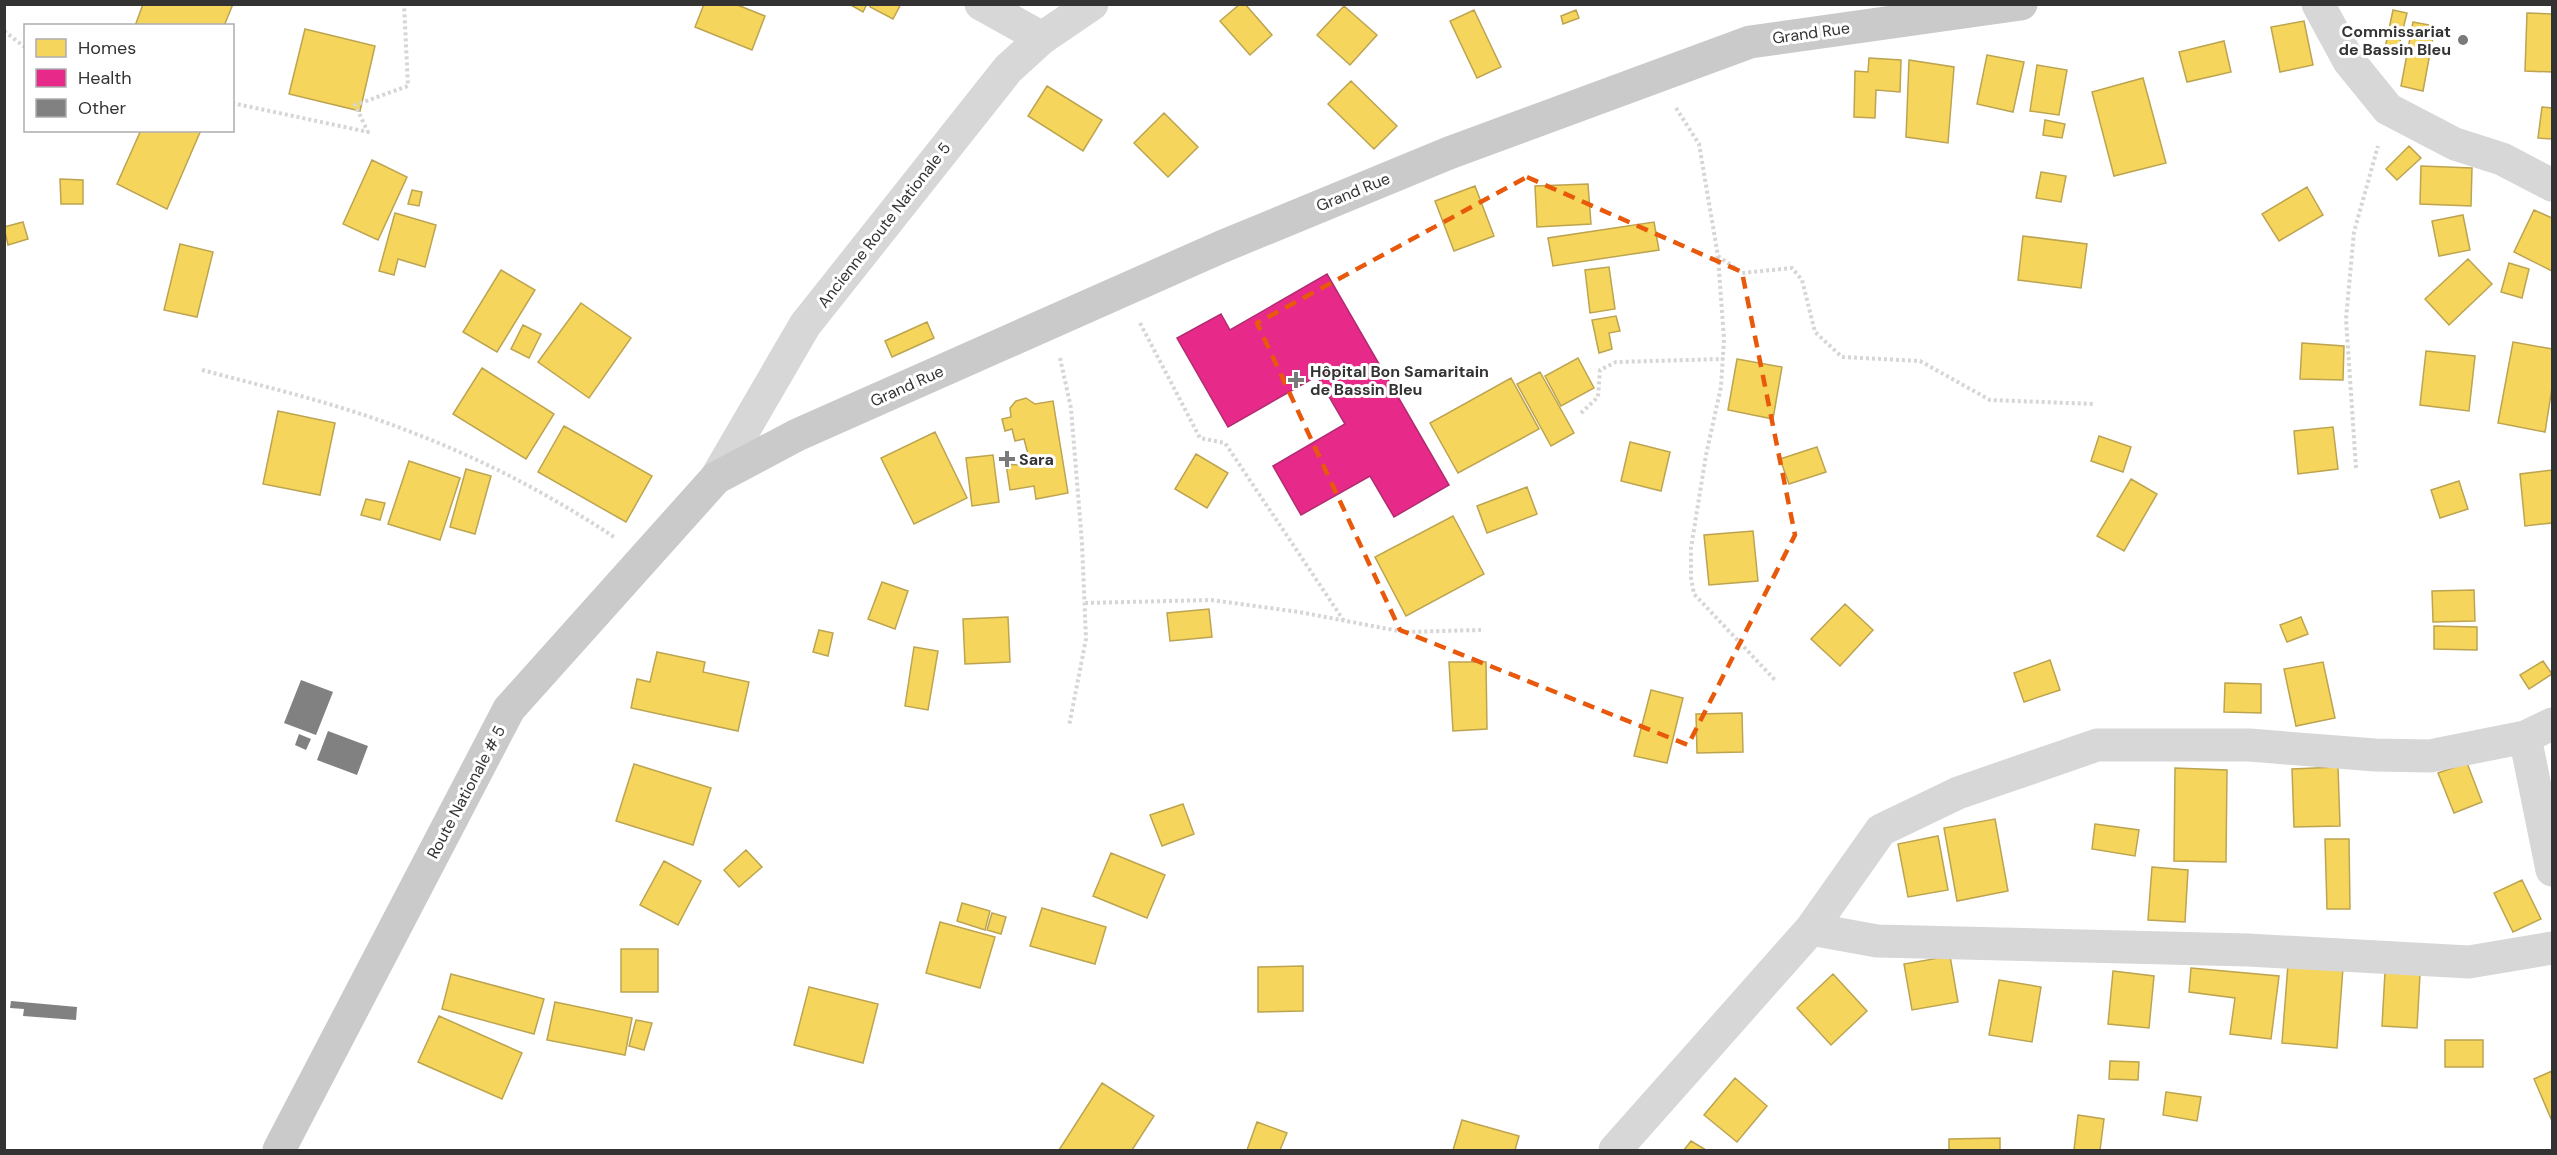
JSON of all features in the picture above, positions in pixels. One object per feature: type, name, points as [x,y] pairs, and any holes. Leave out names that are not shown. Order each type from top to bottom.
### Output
[{"type":"main road","name":"Grand Rue","points":[[716,478],[797,435],[1122,290],[1449,153],[1750,42],[2021,4]]},
{"type":"main road","name":"Route Nationale # 5","points":[[279,1150],[509,709],[716,478]]},
{"type":"street","points":[[981,4],[1042,38]]},
{"type":"street","name":"Ancienne Route Nationale 5","points":[[716,478],[805,325],[1008,69],[1042,38],[1092,4]]},
{"type":"street","points":[[2318,4],[2349,61],[2388,109],[2455,144],[2502,159],[2553,185]]},
{"type":"street","points":[[1615,1150],[1811,929],[1881,830],[1958,794],[2097,745],[2249,745],[2375,755],[2430,756],[2539,731],[2553,870]]},
{"type":"street","points":[[1811,929],[1877,941],[2248,950],[2469,962],[2553,948]]},
{"type":"path","points":[[234,103],[368,132],[355,105],[408,86],[404,4]]},
{"type":"path","points":[[4,31],[24,46]]},
{"type":"path","points":[[1657,77],[1699,144],[1718,256],[1724,339],[1721,387],[1706,455],[1690,548],[1694,594],[1775,680]]},
{"type":"path","points":[[2356,468],[2346,319],[2354,232],[2388,109]]},
{"type":"path","points":[[1718,256],[1742,273],[1792,268],[1802,280],[1815,332],[1842,357],[1920,361],[1990,400],[2095,404]]},
{"type":"path","points":[[1122,290],[1200,438],[1225,443],[1344,621]]},
{"type":"path","points":[[1053,321],[1071,408],[1085,603],[1086,639],[1069,726]]},
{"type":"path","points":[[1581,413],[1598,397],[1600,370],[1616,362],[1723,359]]},
{"type":"path","points":[[202,370],[312,399],[426,438],[500,470],[576,512],[645,558]]},
{"type":"path","points":[[1085,603],[1210,600],[1299,612],[1404,632],[1481,630]]},
{"type":"highlighted area","points":[[1527,177],[1742,272],[1795,535],[1688,745],[1400,630],[1257,323]]},
{"type":"building: Homes","points":[[143,4],[233,4],[225,24],[136,24]]},
{"type":"building: Homes","points":[[704,4],[735,4],[765,16],[752,50],[695,27]]},
{"type":"building: Homes","points":[[849,4],[867,4],[863,12]]},
{"type":"building: Homes","points":[[871,4],[901,4],[893,19],[870,7]]},
{"type":"building: Homes","points":[[1240,4],[1245,4],[1272,35],[1250,55],[1220,21]]},
{"type":"building: Homes","points":[[1344,6],[1377,35],[1350,65],[1317,35]]},
{"type":"building: Homes","points":[[1474,10],[1501,67],[1477,78],[1450,21]]},
{"type":"building: Homes","points":[[1576,10],[1579,18],[1563,24],[1561,16]]},
{"type":"building: Homes","points":[[2393,10],[2407,13],[2398,50],[2385,48]]},
{"type":"building: Homes","points":[[2527,13],[2552,14],[2552,72],[2525,71]]},
{"type":"building: Homes","points":[[2304,21],[2313,65],[2280,72],[2271,27]]},
{"type":"building: Homes","points":[[2413,22],[2435,26],[2423,91],[2401,86]]},
{"type":"building: Homes","points":[[305,29],[375,46],[360,111],[289,94]]},
{"type":"building: Homes","points":[[2224,41],[2231,72],[2187,82],[2179,52]]},
{"type":"building: Homes","points":[[1987,55],[2024,62],[2013,112],[1977,104]]},
{"type":"building: Homes","points":[[1869,58],[1901,60],[1900,92],[1876,90],[1875,118],[1854,117],[1855,71],[1868,72]]},
{"type":"building: Homes","points":[[1909,60],[1954,67],[1948,143],[1906,137]]},
{"type":"building: Homes","points":[[2037,65],[2067,70],[2059,115],[2030,111]]},
{"type":"building: Homes","points":[[2143,78],[2166,163],[2114,176],[2092,92]]},
{"type":"building: Homes","points":[[1351,81],[1397,126],[1374,149],[1328,104]]},
{"type":"building: Homes","points":[[1047,86],[1102,120],[1083,151],[1028,116]]},
{"type":"building: Homes","points":[[2542,107],[2552,108],[2552,139],[2538,138]]},
{"type":"building: Homes","points":[[1164,113],[1198,147],[1168,177],[1134,143]]},
{"type":"building: Homes","points":[[2045,120],[2065,124],[2062,138],[2043,135]]},
{"type":"building: Homes","points":[[140,132],[200,132],[167,209],[117,184]]},
{"type":"building: Homes","points":[[2409,146],[2421,158],[2397,180],[2386,169]]},
{"type":"building: Homes","points":[[372,160],[407,177],[378,240],[343,224]]},
{"type":"building: Homes","points":[[2421,166],[2472,168],[2471,206],[2420,204]]},
{"type":"building: Homes","points":[[2041,172],[2066,176],[2061,202],[2036,198]]},
{"type":"building: Homes","points":[[60,179],[83,180],[83,204],[61,204]]},
{"type":"building: Homes","points":[[1588,184],[1591,224],[1537,227],[1535,186]]},
{"type":"building: Homes","points":[[1475,186],[1494,236],[1454,251],[1435,201]]},
{"type":"building: Homes","points":[[2307,187],[2323,215],[2279,241],[2262,214]]},
{"type":"building: Homes","points":[[412,190],[422,192],[419,206],[408,204]]},
{"type":"building: Homes","points":[[2534,210],[2552,218],[2552,271],[2514,252]]},
{"type":"building: Homes","points":[[395,213],[436,225],[425,267],[398,259],[394,275],[379,271]]},
{"type":"building: Homes","points":[[2463,215],[2470,250],[2439,256],[2432,221]]},
{"type":"building: Homes","points":[[23,222],[28,239],[8,245],[4,227]]},
{"type":"building: Homes","points":[[1654,222],[1659,250],[1553,266],[1548,238]]},
{"type":"building: Homes","points":[[2023,236],[2087,244],[2081,288],[2018,280]]},
{"type":"building: Homes","points":[[180,244],[213,252],[197,317],[164,310]]},
{"type":"building: Homes","points":[[2468,259],[2492,284],[2449,325],[2425,299]]},
{"type":"building: Homes","points":[[2509,263],[2529,269],[2522,298],[2501,292]]},
{"type":"building: Homes","points":[[1609,267],[1615,309],[1590,313],[1585,270]]},
{"type":"building: Homes","points":[[501,270],[535,290],[497,352],[463,332]]},
{"type":"building: Homes","points":[[581,303],[631,338],[589,398],[538,362]]},
{"type":"building: Homes","points":[[1616,316],[1620,331],[1609,333],[1612,349],[1599,353],[1592,320]]},
{"type":"building: Homes","points":[[927,322],[934,338],[892,357],[885,341]]},
{"type":"building: Homes","points":[[523,325],[541,334],[529,358],[511,349]]},
{"type":"building: Homes","points":[[2513,342],[2552,349],[2552,388],[2545,432],[2498,423]]},
{"type":"building: Homes","points":[[2302,343],[2344,346],[2343,380],[2300,379]]},
{"type":"building: Homes","points":[[2426,351],[2475,356],[2469,411],[2420,405]]},
{"type":"building: Homes","points":[[1578,358],[1594,388],[1561,406],[1545,376]]},
{"type":"building: Homes","points":[[1737,359],[1782,367],[1773,419],[1728,410]]},
{"type":"building: Homes","points":[[482,368],[554,414],[526,459],[453,414]]},
{"type":"building: Homes","points":[[1540,372],[1574,433],[1551,446],[1517,384]]},
{"type":"building: Homes","points":[[1511,378],[1539,429],[1458,473],[1430,423]]},
{"type":"building: Homes","points":[[1026,398],[1035,404],[1053,401],[1068,493],[1036,499],[1034,486],[1010,490],[1006,464],[1031,466],[1024,439],[1015,441],[1012,429],[1005,431],[1002,419],[1011,417],[1010,408],[1016,401]]},
{"type":"building: Homes","points":[[278,411],[335,423],[320,495],[263,484]]},
{"type":"building: Homes","points":[[564,426],[652,476],[626,522],[538,472]]},
{"type":"building: Homes","points":[[2333,427],[2338,469],[2298,474],[2294,431]]},
{"type":"building: Homes","points":[[935,432],[967,498],[914,524],[881,458]]},
{"type":"building: Homes","points":[[2099,436],[2131,447],[2123,472],[2091,461]]},
{"type":"building: Homes","points":[[1630,442],[1670,452],[1661,491],[1621,481]]},
{"type":"building: Homes","points":[[1817,447],[1826,472],[1789,484],[1780,459]]},
{"type":"building: Homes","points":[[1196,454],[1228,473],[1207,508],[1175,489]]},
{"type":"building: Homes","points":[[993,455],[999,502],[972,506],[966,458]]},
{"type":"building: Homes","points":[[409,461],[460,478],[440,540],[388,524]]},
{"type":"building: Homes","points":[[466,469],[491,476],[475,534],[450,527]]},
{"type":"building: Homes","points":[[2552,470],[2552,523],[2525,526],[2520,474]]},
{"type":"building: Homes","points":[[2131,479],[2157,494],[2124,551],[2097,536]]},
{"type":"building: Homes","points":[[2459,481],[2468,509],[2440,518],[2431,490]]},
{"type":"building: Homes","points":[[1527,487],[1537,514],[1487,533],[1477,506]]},
{"type":"building: Homes","points":[[366,499],[385,503],[380,520],[361,515]]},
{"type":"building: Homes","points":[[1453,516],[1484,574],[1406,616],[1375,557]]},
{"type":"building: Homes","points":[[1753,531],[1758,581],[1709,585],[1704,535]]},
{"type":"building: Homes","points":[[882,582],[908,591],[895,629],[868,619]]},
{"type":"building: Homes","points":[[2474,590],[2475,621],[2433,622],[2432,591]]},
{"type":"building: Homes","points":[[1845,604],[1873,630],[1840,666],[1811,639]]},
{"type":"building: Homes","points":[[1209,609],[1212,637],[1170,641],[1167,613]]},
{"type":"building: Homes","points":[[1008,617],[1010,662],[965,664],[963,619]]},
{"type":"building: Homes","points":[[2301,617],[2308,634],[2287,642],[2280,625]]},
{"type":"building: Homes","points":[[2434,626],[2477,627],[2477,650],[2434,649]]},
{"type":"building: Homes","points":[[819,630],[833,633],[828,656],[813,652]]},
{"type":"building: Homes","points":[[914,647],[938,651],[928,710],[905,706]]},
{"type":"building: Homes","points":[[657,652],[705,662],[703,672],[749,682],[738,731],[631,708],[637,679],[650,682]]},
{"type":"building: Homes","points":[[2050,660],[2060,690],[2024,702],[2014,673]]},
{"type":"building: Homes","points":[[2543,661],[2552,674],[2529,689],[2520,675]]},
{"type":"building: Homes","points":[[1449,662],[1486,662],[1487,729],[1453,731]]},
{"type":"building: Homes","points":[[2323,662],[2335,718],[2296,726],[2284,669]]},
{"type":"building: Homes","points":[[2225,683],[2261,684],[2261,713],[2224,712]]},
{"type":"building: Homes","points":[[1651,690],[1683,698],[1667,763],[1634,756]]},
{"type":"building: Homes","points":[[1742,713],[1743,752],[1697,753],[1696,714]]},
{"type":"building: Homes","points":[[2467,763],[2482,802],[2454,813],[2438,773]]},
{"type":"building: Homes","points":[[634,764],[711,788],[693,845],[616,821]]},
{"type":"building: Homes","points":[[2338,767],[2340,826],[2294,827],[2292,769]]},
{"type":"building: Homes","points":[[2175,768],[2227,770],[2226,862],[2174,861]]},
{"type":"building: Homes","points":[[1183,804],[1194,834],[1162,846],[1150,815]]},
{"type":"building: Homes","points":[[1995,819],[2008,891],[1957,901],[1944,828]]},
{"type":"building: Homes","points":[[2095,824],[2139,830],[2135,856],[2092,849]]},
{"type":"building: Homes","points":[[1938,836],[1948,890],[1908,897],[1898,844]]},
{"type":"building: Homes","points":[[2325,839],[2349,839],[2350,909],[2327,909]]},
{"type":"building: Homes","points":[[746,850],[762,867],[739,887],[724,870]]},
{"type":"building: Homes","points":[[1111,853],[1165,875],[1147,918],[1093,896]]},
{"type":"building: Homes","points":[[664,861],[701,881],[678,925],[640,905]]},
{"type":"building: Homes","points":[[2152,867],[2188,870],[2185,922],[2148,920]]},
{"type":"building: Homes","points":[[2522,880],[2541,919],[2513,932],[2494,893]]},
{"type":"building: Homes","points":[[962,903],[990,911],[985,930],[957,921]]},
{"type":"building: Homes","points":[[1042,908],[1106,927],[1095,964],[1030,946]]},
{"type":"building: Homes","points":[[992,913],[1006,917],[1001,934],[987,930]]},
{"type":"building: Homes","points":[[940,922],[995,937],[980,988],[926,973]]},
{"type":"building: Homes","points":[[621,949],[658,949],[658,992],[621,992]]},
{"type":"building: Homes","points":[[1950,956],[1958,1002],[1912,1010],[1904,964]]},
{"type":"building: Homes","points":[[2288,964],[2343,968],[2337,1048],[2282,1043]]},
{"type":"building: Homes","points":[[1303,966],[1303,1011],[1258,1012],[1258,967]]},
{"type":"building: Homes","points":[[2191,968],[2279,976],[2271,1039],[2230,1034],[2235,998],[2189,992]]},
{"type":"building: Homes","points":[[2113,971],[2154,976],[2149,1028],[2108,1024]]},
{"type":"building: Homes","points":[[2385,972],[2420,974],[2417,1028],[2382,1026]]},
{"type":"building: Homes","points":[[451,974],[544,999],[534,1034],[442,1009]]},
{"type":"building: Homes","points":[[1833,974],[1867,1011],[1831,1045],[1797,1008]]},
{"type":"building: Homes","points":[[1999,980],[2041,987],[2032,1042],[1989,1035]]},
{"type":"building: Homes","points":[[809,987],[878,1004],[863,1063],[794,1045]]},
{"type":"building: Homes","points":[[555,1002],[632,1018],[625,1055],[547,1040]]},
{"type":"building: Homes","points":[[439,1016],[522,1053],[502,1099],[418,1062]]},
{"type":"building: Homes","points":[[636,1020],[652,1023],[644,1050],[629,1046]]},
{"type":"building: Homes","points":[[2445,1040],[2483,1040],[2483,1067],[2445,1067]]},
{"type":"building: Homes","points":[[2110,1061],[2139,1062],[2138,1080],[2109,1079]]},
{"type":"building: Homes","points":[[2552,1071],[2552,1121],[2534,1079]]},
{"type":"building: Homes","points":[[1735,1078],[1767,1106],[1737,1142],[1704,1115]]},
{"type":"building: Homes","points":[[1102,1083],[1154,1116],[1132,1150],[1059,1150]]},
{"type":"building: Homes","points":[[2166,1092],[2201,1097],[2197,1121],[2163,1115]]},
{"type":"building: Homes","points":[[2078,1115],[2104,1119],[2100,1150],[2074,1150]]},
{"type":"building: Homes","points":[[1462,1120],[1519,1136],[1515,1150],[1453,1150]]},
{"type":"building: Homes","points":[[1257,1122],[1287,1133],[1280,1150],[1247,1150]]},
{"type":"building: Homes","points":[[2000,1138],[2000,1150],[1949,1150],[1949,1139]]},
{"type":"building: Homes","points":[[1691,1141],[1706,1150],[1684,1150]]},
{"type":"building: Health","points":[[1327,274],[1449,485],[1394,517],[1370,476],[1301,515],[1273,466],[1345,424],[1317,376],[1228,427],[1177,338],[1221,314],[1230,330]]},
{"type":"building: Other","points":[[301,680],[333,692],[316,735],[284,723]]},
{"type":"building: Other","points":[[328,731],[368,746],[357,775],[317,760]]},
{"type":"building: Other","points":[[299,734],[311,739],[306,750],[295,745]]},
{"type":"building: Other","points":[[11,1001],[77,1007],[76,1020],[23,1016],[24,1009],[10,1008]]},
{"type":"place","name":"Commissariat de Bassin Bleu","points":[[2463,40]]},
{"type":"place","name":"Hôpital Bon Samaritain de Bassin Bleu","points":[[1296,380]]},
{"type":"place","name":"Sara","points":[[1007,459]]}]
